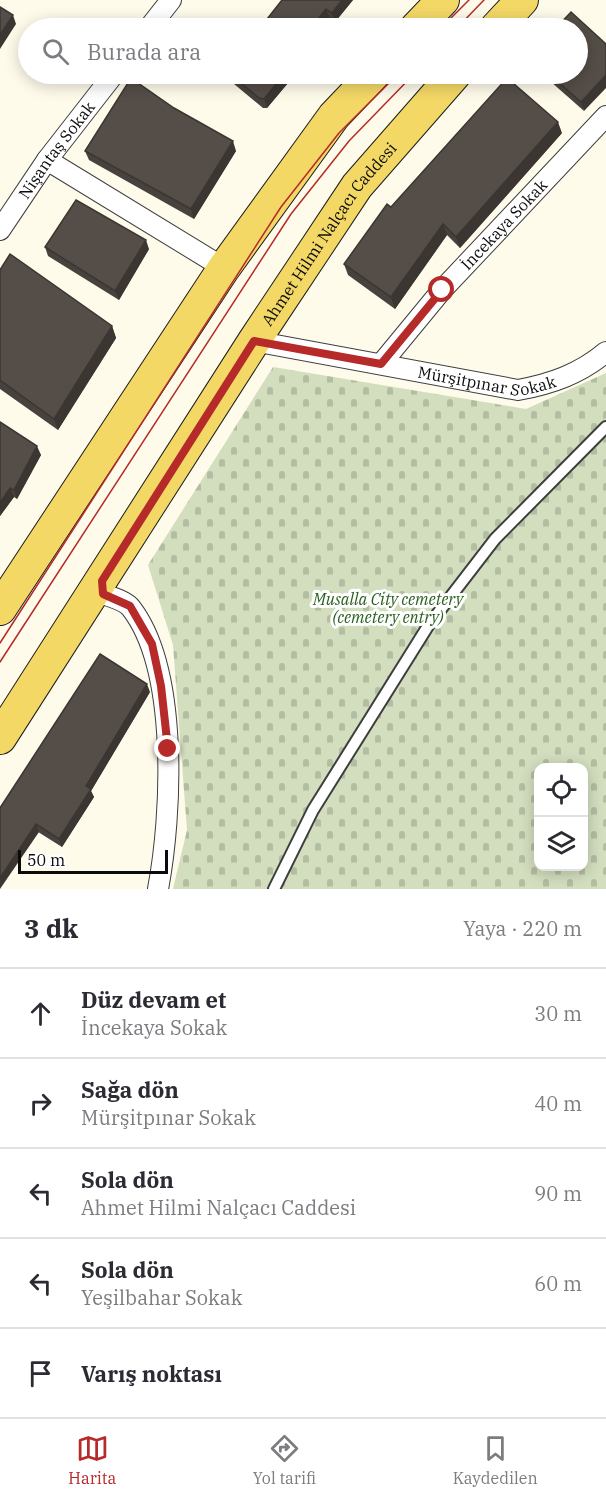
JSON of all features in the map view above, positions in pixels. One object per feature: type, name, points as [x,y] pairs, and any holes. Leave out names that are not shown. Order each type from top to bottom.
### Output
[{"type":"main road","points":[[426,18],[443,0]]},
{"type":"main road","points":[[505,18],[522,0]]},
{"type":"main road","points":[[0,609],[224,268],[334,116],[364,84]]},
{"type":"main road","name":"Ahmet Hilmi Nalçacı Caddesi","points":[[0,738],[254,341],[357,186],[446,84]]},
{"type":"street","points":[[157,18],[171,0]]},
{"type":"street","name":"Nişantaş Sokak","points":[[0,230],[47,160],[106,84]]},
{"type":"street","name":"İncekaya Sokak","points":[[381,364],[442,290],[606,116]]},
{"type":"street","points":[[47,160],[224,268]]},
{"type":"street","name":"Mürşitpınar Sokak","points":[[254,341],[518,390],[546,385],[567,376],[593,363],[606,352]]},
{"type":"street","points":[[102,581],[103,594],[130,606],[152,644],[161,686],[170,792],[164,857],[158,889]]},
{"type":"lane","points":[[274,889],[313,810],[435,616],[495,539],[606,427]]},
{"type":"green space","name":"Musalla City cemetery (cemetery entry)","points":[[273,367],[526,409],[606,373],[606,889],[173,889],[187,830],[173,645],[148,565]]},
{"type":"building","points":[[282,0],[342,0],[332,13],[326,9],[319,18],[268,18]]},
{"type":"building","points":[[0,7],[13,15],[0,35]]},
{"type":"building","points":[[571,12],[578,18],[565,18]]},
{"type":"building","points":[[588,28],[606,44],[606,75],[581,102],[560,84],[588,84]]},
{"type":"building","points":[[127,84],[140,84],[174,108],[233,141],[191,209],[85,151]]},
{"type":"building","points":[[242,84],[276,84],[264,99],[259,98]]},
{"type":"building","points":[[502,84],[514,84],[558,122],[456,237],[443,224],[391,297],[344,264],[387,204],[391,207]]},
{"type":"building","points":[[76,200],[146,240],[115,291],[45,247]]},
{"type":"building","points":[[10,254],[112,326],[54,419],[0,380],[0,270]]},
{"type":"building","points":[[0,422],[37,446],[14,490],[10,488],[0,503]]},
{"type":"building","points":[[100,654],[147,684],[86,786],[91,789],[59,839],[36,824],[0,878],[0,808]]},
{"type":"tram line","points":[[451,18],[469,0]]},
{"type":"tram line","points":[[467,18],[484,0]]},
{"type":"tram line","points":[[0,643],[281,207],[339,133],[388,84]]},
{"type":"tram line","points":[[0,662],[291,214],[349,141],[404,84]]},
{"type":"route","points":[[168,749],[161,686],[152,644],[130,606],[103,594],[102,581],[254,341],[381,364],[442,290]]}]
